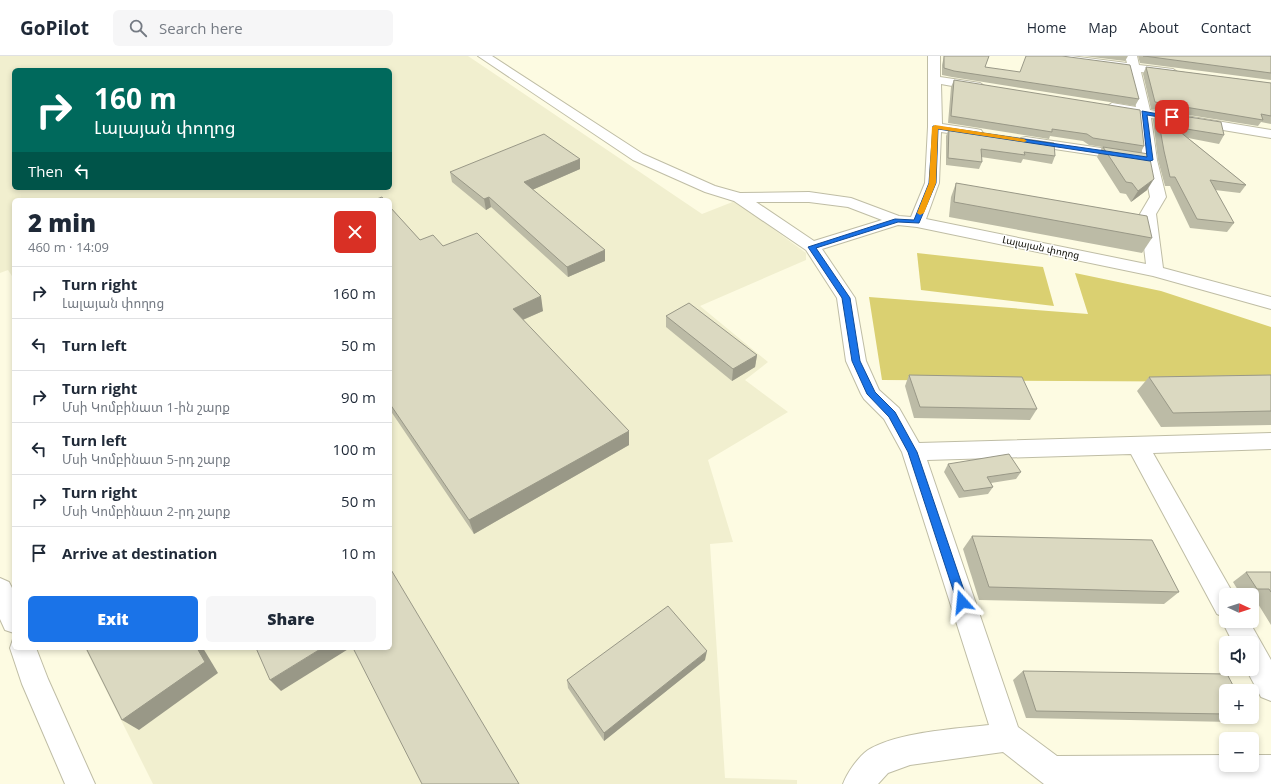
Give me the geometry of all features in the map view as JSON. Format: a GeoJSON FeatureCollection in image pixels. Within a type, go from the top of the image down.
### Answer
{"type":"FeatureCollection","features":[{"type":"Feature","properties":{"kind":"street"},"geometry":{"type":"LineString","coordinates":[[484,56],[638,157],[710,189],[738,198],[812,247],[846,298],[856,361],[871,394],[892,414],[912,452],[1007,737],[1058,778],[1271,770]]}},
{"type":"Feature","properties":{"kind":"street"},"geometry":{"type":"LineString","coordinates":[[917,222],[932,183],[935,127],[933,79],[934,56]]}},
{"type":"Feature","properties":{"kind":"street"},"geometry":{"type":"LineString","coordinates":[[1045,56],[1132,62],[1186,74]]}},
{"type":"Feature","properties":{"kind":"street"},"geometry":{"type":"LineString","coordinates":[[1132,62],[1144,112],[1150,160],[1158,198],[1148,214],[1155,270]]}},
{"type":"Feature","properties":{"kind":"street"},"geometry":{"type":"LineString","coordinates":[[933,79],[996,89]]}},
{"type":"Feature","properties":{"kind":"street"},"geometry":{"type":"LineString","coordinates":[[1097,105],[1271,134]]}},
{"type":"Feature","properties":{"kind":"street"},"geometry":{"type":"LineString","coordinates":[[935,127],[989,135]]}},
{"type":"Feature","properties":{"kind":"street"},"geometry":{"type":"LineString","coordinates":[[1012,139],[1150,160]]}},
{"type":"Feature","properties":{"kind":"street"},"geometry":{"type":"LineString","coordinates":[[738,198],[816,198],[851,203],[897,220]]}},
{"type":"Feature","properties":{"kind":"street","name":"Լալայան փողոց"},"geometry":{"type":"LineString","coordinates":[[812,247],[897,220],[917,222],[1155,270],[1271,303]]}},
{"type":"Feature","properties":{"kind":"street"},"geometry":{"type":"LineString","coordinates":[[912,452],[1271,442]]}},
{"type":"Feature","properties":{"kind":"street"},"geometry":{"type":"LineString","coordinates":[[1137,445],[1219,593]]}},
{"type":"Feature","properties":{"kind":"street"},"geometry":{"type":"LineString","coordinates":[[0,590],[12,617]]}},
{"type":"Feature","properties":{"kind":"street"},"geometry":{"type":"LineString","coordinates":[[25,650],[36,684],[80,784]]}},
{"type":"Feature","properties":{"kind":"street"},"geometry":{"type":"LineString","coordinates":[[1259,666],[1271,687]]}},
{"type":"Feature","properties":{"kind":"street"},"geometry":{"type":"LineString","coordinates":[[858,784],[878,761],[910,750],[1007,737]]}},
{"type":"Feature","properties":{"kind":"shaded area"},"geometry":{"type":"Polygon","coordinates":[[[0,56],[468,56],[702,214],[735,201],[806,253],[806,260],[700,306],[768,362],[745,380],[788,412],[708,460],[733,542],[710,544],[725,778],[797,780],[797,784],[153,784],[86,650],[392,650],[392,198],[12,198],[12,276],[8,270],[0,273],[0,56]]]}},
{"type":"Feature","properties":{"kind":"shaded area"},"geometry":{"type":"Polygon","coordinates":[[[917,253],[1043,267],[1054,306],[921,290],[917,253]]]}},
{"type":"Feature","properties":{"kind":"shaded area"},"geometry":{"type":"Polygon","coordinates":[[[1075,273],[1161,291],[1271,327],[1271,382],[882,380],[869,297],[1088,314],[1075,273]]]}},
{"type":"Feature","properties":{"kind":"building"},"geometry":{"type":"Polygon","coordinates":[[[944,56],[989,56],[985,67],[1020,72],[1026,56],[1062,56],[1130,65],[1139,99],[954,71],[944,68],[944,56]]]}},
{"type":"Feature","properties":{"kind":"building"},"geometry":{"type":"Polygon","coordinates":[[[1144,56],[1271,56],[1271,73],[1144,56]]]}},
{"type":"Feature","properties":{"kind":"building"},"geometry":{"type":"Polygon","coordinates":[[[1146,67],[1271,83],[1271,116],[1261,114],[1263,120],[1155,102],[1146,67]]]}},
{"type":"Feature","properties":{"kind":"building"},"geometry":{"type":"Polygon","coordinates":[[[954,80],[1140,110],[1144,146],[1093,138],[1087,134],[1052,129],[1052,132],[951,116],[954,80]]]}},
{"type":"Feature","properties":{"kind":"building"},"geometry":{"type":"Polygon","coordinates":[[[1157,112],[1221,122],[1224,135],[1174,127],[1246,185],[1210,180],[1234,223],[1197,219],[1175,177],[1170,177],[1157,112]]]}},
{"type":"Feature","properties":{"kind":"building"},"geometry":{"type":"Polygon","coordinates":[[[949,128],[1054,143],[1055,156],[1024,152],[1025,155],[981,149],[982,162],[948,158],[949,128]]]}},
{"type":"Feature","properties":{"kind":"building"},"geometry":{"type":"Polygon","coordinates":[[[544,134],[580,159],[524,182],[605,250],[567,267],[489,197],[484,199],[450,172],[544,134]]]}},
{"type":"Feature","properties":{"kind":"building"},"geometry":{"type":"Polygon","coordinates":[[[1103,147],[1149,154],[1154,179],[1138,191],[1132,183],[1126,182],[1103,147]]]}},
{"type":"Feature","properties":{"kind":"building"},"geometry":{"type":"Polygon","coordinates":[[[956,183],[1147,216],[1152,238],[954,202],[956,183]]]}},
{"type":"Feature","properties":{"kind":"building"},"geometry":{"type":"Polygon","coordinates":[[[392,209],[420,240],[433,235],[443,246],[477,233],[541,296],[513,309],[629,431],[469,520],[392,407],[392,209]]]}},
{"type":"Feature","properties":{"kind":"building"},"geometry":{"type":"Polygon","coordinates":[[[689,303],[757,355],[733,369],[666,316],[689,303]]]}},
{"type":"Feature","properties":{"kind":"building"},"geometry":{"type":"Polygon","coordinates":[[[909,375],[1022,377],[1037,409],[920,407],[909,375]]]}},
{"type":"Feature","properties":{"kind":"building"},"geometry":{"type":"Polygon","coordinates":[[[1271,375],[1271,411],[1173,413],[1149,377],[1271,375]]]}},
{"type":"Feature","properties":{"kind":"building"},"geometry":{"type":"Polygon","coordinates":[[[1009,454],[1021,472],[987,477],[993,487],[964,491],[948,464],[1009,454]]]}},
{"type":"Feature","properties":{"kind":"building"},"geometry":{"type":"Polygon","coordinates":[[[972,536],[1152,540],[1179,592],[989,587],[972,536]]]}},
{"type":"Feature","properties":{"kind":"building"},"geometry":{"type":"Polygon","coordinates":[[[392,571],[519,784],[422,784],[354,650],[392,650],[392,571]]]}},
{"type":"Feature","properties":{"kind":"building"},"geometry":{"type":"Polygon","coordinates":[[[1246,572],[1271,572],[1271,592],[1269,589],[1256,588],[1246,572]]]}},
{"type":"Feature","properties":{"kind":"building"},"geometry":{"type":"Polygon","coordinates":[[[668,606],[707,651],[604,733],[567,680],[668,606]]]}},
{"type":"Feature","properties":{"kind":"building"},"geometry":{"type":"Polygon","coordinates":[[[87,650],[198,650],[205,662],[122,720],[87,650]]]}},
{"type":"Feature","properties":{"kind":"building"},"geometry":{"type":"Polygon","coordinates":[[[257,650],[319,650],[270,680],[257,650]]]}},
{"type":"Feature","properties":{"kind":"building"},"geometry":{"type":"Polygon","coordinates":[[[1023,671],[1219,674],[1219,676],[1228,676],[1232,684],[1219,684],[1219,714],[1036,711],[1023,671]]]}},
{"type":"Feature","properties":{"kind":"slow traffic"},"geometry":{"type":"LineString","coordinates":[[920,213],[932,183],[935,127],[1024,141]]}},
{"type":"Feature","properties":{"kind":"route"},"geometry":{"type":"LineString","coordinates":[[962,602],[912,452],[892,414],[871,394],[856,361],[846,298],[812,247],[897,220],[917,222],[932,183],[935,127],[1150,160],[1144,112],[1172,117]]}}]}
